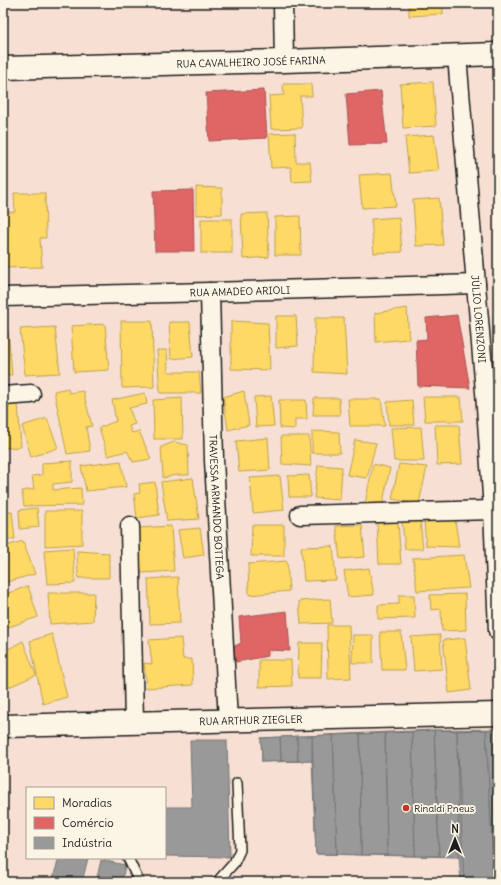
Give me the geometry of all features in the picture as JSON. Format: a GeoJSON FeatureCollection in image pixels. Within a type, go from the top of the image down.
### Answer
{"type":"FeatureCollection","features":[{"type":"Feature","properties":{"kind":"main road","name":"RUA CAVALHEIRO JOSÉ FARINA"},"geometry":{"type":"LineString","coordinates":[[3,68],[498,54]]}},
{"type":"Feature","properties":{"kind":"main road","name":"RUA ARTHUR ZIEGLER"},"geometry":{"type":"LineString","coordinates":[[3,726],[498,714]]}},
{"type":"Feature","properties":{"kind":"street"},"geometry":{"type":"LineString","coordinates":[[283,3],[284,61]]}},
{"type":"Feature","properties":{"kind":"street","name":"JÚLIO LORENZONI"},"geometry":{"type":"LineString","coordinates":[[457,56],[476,284],[492,392],[493,510],[498,631]]}},
{"type":"Feature","properties":{"kind":"street","name":"RUA AMADEO ARIOLI"},"geometry":{"type":"LineString","coordinates":[[3,297],[476,284]]}},
{"type":"Feature","properties":{"kind":"street","name":"TRAVESSA ARMANDO BOTTEGA"},"geometry":{"type":"LineString","coordinates":[[210,292],[214,460],[228,721]]}},
{"type":"Feature","properties":{"kind":"street"},"geometry":{"type":"LineString","coordinates":[[3,396],[31,394]]}},
{"type":"Feature","properties":{"kind":"street"},"geometry":{"type":"LineString","coordinates":[[300,515],[493,510]]}},
{"type":"Feature","properties":{"kind":"street"},"geometry":{"type":"LineString","coordinates":[[130,526],[134,723]]}},
{"type":"Feature","properties":{"kind":"lane"},"geometry":{"type":"LineString","coordinates":[[217,882],[234,863],[240,850],[237,783]]}},
{"type":"Feature","properties":{"kind":"lane"},"geometry":{"type":"LineString","coordinates":[[128,859],[139,882]]}},
{"type":"Feature","properties":{"kind":"building: Moradias"},"geometry":{"type":"Polygon","coordinates":[[[409,3],[443,3],[443,14],[409,16],[409,3]]]}},
{"type":"Feature","properties":{"kind":"building: Moradias"},"geometry":{"type":"Polygon","coordinates":[[[433,82],[436,126],[403,128],[400,84],[433,82]]]}},
{"type":"Feature","properties":{"kind":"building: Moradias"},"geometry":{"type":"Polygon","coordinates":[[[283,84],[311,84],[312,96],[300,96],[302,128],[271,129],[269,96],[284,95],[283,84]]]}},
{"type":"Feature","properties":{"kind":"building: Moradias"},"geometry":{"type":"Polygon","coordinates":[[[295,133],[296,162],[310,162],[312,181],[292,182],[291,167],[271,168],[269,134],[295,133]]]}},
{"type":"Feature","properties":{"kind":"building: Moradias"},"geometry":{"type":"Polygon","coordinates":[[[434,135],[439,171],[409,173],[405,137],[434,135]]]}},
{"type":"Feature","properties":{"kind":"building: Moradias"},"geometry":{"type":"Polygon","coordinates":[[[392,173],[396,206],[362,208],[359,175],[392,173]]]}},
{"type":"Feature","properties":{"kind":"building: Moradias"},"geometry":{"type":"Polygon","coordinates":[[[196,187],[222,188],[222,214],[196,215],[196,187]]]}},
{"type":"Feature","properties":{"kind":"building: Moradias"},"geometry":{"type":"Polygon","coordinates":[[[14,193],[45,193],[46,238],[40,238],[42,267],[3,268],[3,212],[15,212],[14,193]]]}},
{"type":"Feature","properties":{"kind":"building: Moradias"},"geometry":{"type":"Polygon","coordinates":[[[439,198],[443,245],[416,246],[413,200],[439,198]]]}},
{"type":"Feature","properties":{"kind":"building: Moradias"},"geometry":{"type":"Polygon","coordinates":[[[267,213],[269,257],[243,259],[241,214],[267,213]]]}},
{"type":"Feature","properties":{"kind":"building: Moradias"},"geometry":{"type":"Polygon","coordinates":[[[300,216],[301,255],[275,255],[275,217],[300,216]]]}},
{"type":"Feature","properties":{"kind":"building: Moradias"},"geometry":{"type":"Polygon","coordinates":[[[399,217],[402,252],[374,253],[371,219],[399,217]]]}},
{"type":"Feature","properties":{"kind":"building: Moradias"},"geometry":{"type":"Polygon","coordinates":[[[201,219],[232,219],[232,253],[201,253],[201,219]]]}},
{"type":"Feature","properties":{"kind":"building: Moradias"},"geometry":{"type":"Polygon","coordinates":[[[407,308],[409,339],[376,342],[375,313],[407,308]]]}},
{"type":"Feature","properties":{"kind":"building: Moradias"},"geometry":{"type":"Polygon","coordinates":[[[276,316],[296,316],[298,346],[276,348],[276,316]]]}},
{"type":"Feature","properties":{"kind":"building: Moradias"},"geometry":{"type":"Polygon","coordinates":[[[315,318],[344,318],[347,374],[314,372],[315,318]]]}},
{"type":"Feature","properties":{"kind":"building: Moradias"},"geometry":{"type":"Polygon","coordinates":[[[121,321],[152,321],[154,387],[122,388],[121,321]]]}},
{"type":"Feature","properties":{"kind":"building: Moradias"},"geometry":{"type":"Polygon","coordinates":[[[231,321],[268,323],[270,370],[231,369],[231,321]]]}},
{"type":"Feature","properties":{"kind":"building: Moradias"},"geometry":{"type":"Polygon","coordinates":[[[169,322],[190,322],[193,357],[171,359],[169,322]]]}},
{"type":"Feature","properties":{"kind":"building: Moradias"},"geometry":{"type":"Polygon","coordinates":[[[105,324],[109,370],[74,372],[71,326],[105,324]]]}},
{"type":"Feature","properties":{"kind":"building: Moradias"},"geometry":{"type":"Polygon","coordinates":[[[55,327],[60,373],[25,375],[20,329],[55,327]]]}},
{"type":"Feature","properties":{"kind":"building: Moradias"},"geometry":{"type":"Polygon","coordinates":[[[3,331],[8,331],[12,375],[3,375],[3,331]]]}},
{"type":"Feature","properties":{"kind":"building: Moradias"},"geometry":{"type":"Polygon","coordinates":[[[157,350],[167,350],[168,372],[199,372],[201,393],[160,393],[157,350]]]}},
{"type":"Feature","properties":{"kind":"building: Moradias"},"geometry":{"type":"Polygon","coordinates":[[[68,388],[69,393],[83,391],[92,426],[86,427],[90,451],[67,454],[54,391],[68,388]]]}},
{"type":"Feature","properties":{"kind":"building: Moradias"},"geometry":{"type":"Polygon","coordinates":[[[244,391],[249,425],[228,430],[223,397],[244,391]]]}},
{"type":"Feature","properties":{"kind":"building: Moradias"},"geometry":{"type":"Polygon","coordinates":[[[145,393],[147,404],[129,408],[135,424],[129,426],[132,433],[139,431],[151,459],[133,462],[127,451],[108,456],[99,428],[116,421],[112,400],[145,393]]]}},
{"type":"Feature","properties":{"kind":"building: Moradias"},"geometry":{"type":"Polygon","coordinates":[[[271,396],[274,426],[256,427],[254,397],[271,396]]]}},
{"type":"Feature","properties":{"kind":"building: Moradias"},"geometry":{"type":"Polygon","coordinates":[[[423,397],[461,397],[463,421],[425,421],[423,397]]]}},
{"type":"Feature","properties":{"kind":"building: Moradias"},"geometry":{"type":"Polygon","coordinates":[[[182,398],[183,439],[154,439],[153,400],[182,398]]]}},
{"type":"Feature","properties":{"kind":"building: Moradias"},"geometry":{"type":"Polygon","coordinates":[[[314,398],[339,398],[340,415],[313,415],[314,398]]]}},
{"type":"Feature","properties":{"kind":"building: Moradias"},"geometry":{"type":"Polygon","coordinates":[[[348,399],[381,399],[385,426],[350,426],[348,399]]]}},
{"type":"Feature","properties":{"kind":"building: Moradias"},"geometry":{"type":"Polygon","coordinates":[[[279,400],[306,400],[307,419],[295,419],[295,429],[280,428],[279,400]]]}},
{"type":"Feature","properties":{"kind":"building: Moradias"},"geometry":{"type":"Polygon","coordinates":[[[412,400],[414,425],[389,425],[387,402],[412,400]]]}},
{"type":"Feature","properties":{"kind":"building: Moradias"},"geometry":{"type":"Polygon","coordinates":[[[3,403],[18,403],[21,447],[3,448],[3,403]]]}},
{"type":"Feature","properties":{"kind":"building: Moradias"},"geometry":{"type":"Polygon","coordinates":[[[47,418],[58,448],[31,457],[22,426],[47,418]]]}},
{"type":"Feature","properties":{"kind":"building: Moradias"},"geometry":{"type":"Polygon","coordinates":[[[435,425],[459,425],[462,464],[437,465],[435,425]]]}},
{"type":"Feature","properties":{"kind":"building: Moradias"},"geometry":{"type":"Polygon","coordinates":[[[421,427],[424,461],[394,461],[391,428],[421,427]]]}},
{"type":"Feature","properties":{"kind":"building: Moradias"},"geometry":{"type":"Polygon","coordinates":[[[312,431],[339,432],[340,453],[312,453],[312,431]]]}},
{"type":"Feature","properties":{"kind":"building: Moradias"},"geometry":{"type":"Polygon","coordinates":[[[281,436],[309,436],[311,466],[282,464],[281,436]]]}},
{"type":"Feature","properties":{"kind":"building: Moradias"},"geometry":{"type":"Polygon","coordinates":[[[268,438],[270,470],[239,472],[236,441],[268,438]]]}},
{"type":"Feature","properties":{"kind":"building: Moradias"},"geometry":{"type":"Polygon","coordinates":[[[355,440],[376,443],[367,478],[347,475],[355,440]]]}},
{"type":"Feature","properties":{"kind":"building: Moradias"},"geometry":{"type":"Polygon","coordinates":[[[174,442],[188,445],[189,475],[176,475],[163,478],[161,447],[174,442]]]}},
{"type":"Feature","properties":{"kind":"building: Moradias"},"geometry":{"type":"Polygon","coordinates":[[[72,461],[72,482],[53,484],[53,490],[81,488],[82,505],[24,506],[22,491],[34,489],[32,476],[42,475],[42,463],[72,461]]]}},
{"type":"Feature","properties":{"kind":"building: Moradias"},"geometry":{"type":"Polygon","coordinates":[[[121,461],[126,487],[86,491],[81,466],[121,461]]]}},
{"type":"Feature","properties":{"kind":"building: Moradias"},"geometry":{"type":"Polygon","coordinates":[[[373,464],[390,468],[382,507],[365,504],[373,464]]]}},
{"type":"Feature","properties":{"kind":"building: Moradias"},"geometry":{"type":"Polygon","coordinates":[[[399,464],[427,467],[419,504],[392,499],[399,464]]]}},
{"type":"Feature","properties":{"kind":"building: Moradias"},"geometry":{"type":"Polygon","coordinates":[[[318,465],[342,467],[340,500],[314,498],[318,465]]]}},
{"type":"Feature","properties":{"kind":"building: Moradias"},"geometry":{"type":"Polygon","coordinates":[[[309,475],[311,497],[289,497],[288,476],[309,475]]]}},
{"type":"Feature","properties":{"kind":"building: Moradias"},"geometry":{"type":"Polygon","coordinates":[[[280,476],[284,510],[253,513],[250,478],[280,476]]]}},
{"type":"Feature","properties":{"kind":"building: Moradias"},"geometry":{"type":"Polygon","coordinates":[[[193,478],[199,519],[167,521],[161,482],[193,478]]]}},
{"type":"Feature","properties":{"kind":"building: Moradias"},"geometry":{"type":"Polygon","coordinates":[[[155,482],[159,515],[137,518],[134,494],[140,493],[139,484],[155,482]]]}},
{"type":"Feature","properties":{"kind":"building: Moradias"},"geometry":{"type":"Polygon","coordinates":[[[37,508],[39,527],[20,529],[19,510],[37,508]]]}},
{"type":"Feature","properties":{"kind":"building: Moradias"},"geometry":{"type":"Polygon","coordinates":[[[45,511],[82,511],[82,544],[45,546],[45,511]]]}},
{"type":"Feature","properties":{"kind":"building: Moradias"},"geometry":{"type":"Polygon","coordinates":[[[3,512],[12,512],[15,539],[3,539],[3,512]]]}},
{"type":"Feature","properties":{"kind":"building: Moradias"},"geometry":{"type":"Polygon","coordinates":[[[420,520],[423,549],[405,549],[402,522],[420,520]]]}},
{"type":"Feature","properties":{"kind":"building: Moradias"},"geometry":{"type":"Polygon","coordinates":[[[455,520],[459,547],[426,546],[424,521],[455,520]]]}},
{"type":"Feature","properties":{"kind":"building: Moradias"},"geometry":{"type":"Polygon","coordinates":[[[398,522],[401,564],[379,564],[377,523],[398,522]]]}},
{"type":"Feature","properties":{"kind":"building: Moradias"},"geometry":{"type":"Polygon","coordinates":[[[252,525],[284,525],[284,556],[251,556],[252,525]]]}},
{"type":"Feature","properties":{"kind":"building: Moradias"},"geometry":{"type":"Polygon","coordinates":[[[362,525],[365,557],[340,559],[336,526],[362,525]]]}},
{"type":"Feature","properties":{"kind":"building: Moradias"},"geometry":{"type":"Polygon","coordinates":[[[171,526],[174,571],[141,573],[137,528],[171,526]]]}},
{"type":"Feature","properties":{"kind":"building: Moradias"},"geometry":{"type":"Polygon","coordinates":[[[200,528],[204,555],[183,558],[178,530],[200,528]]]}},
{"type":"Feature","properties":{"kind":"building: Moradias"},"geometry":{"type":"Polygon","coordinates":[[[23,541],[35,574],[3,583],[3,547],[23,541]]]}},
{"type":"Feature","properties":{"kind":"building: Moradias"},"geometry":{"type":"Polygon","coordinates":[[[333,546],[336,580],[304,581],[301,547],[333,546]]]}},
{"type":"Feature","properties":{"kind":"building: Moradias"},"geometry":{"type":"Polygon","coordinates":[[[73,548],[75,583],[47,584],[44,550],[73,548]]]}},
{"type":"Feature","properties":{"kind":"building: Moradias"},"geometry":{"type":"Polygon","coordinates":[[[77,551],[109,553],[109,578],[78,578],[77,551]]]}},
{"type":"Feature","properties":{"kind":"building: Moradias"},"geometry":{"type":"Polygon","coordinates":[[[464,555],[469,588],[417,591],[413,558],[464,555]]]}},
{"type":"Feature","properties":{"kind":"building: Moradias"},"geometry":{"type":"Polygon","coordinates":[[[287,561],[289,591],[249,595],[248,564],[287,561]]]}},
{"type":"Feature","properties":{"kind":"building: Moradias"},"geometry":{"type":"Polygon","coordinates":[[[369,568],[374,595],[348,597],[344,571],[369,568]]]}},
{"type":"Feature","properties":{"kind":"building: Moradias"},"geometry":{"type":"Polygon","coordinates":[[[178,577],[180,623],[150,624],[148,579],[178,577]]]}},
{"type":"Feature","properties":{"kind":"building: Moradias"},"geometry":{"type":"Polygon","coordinates":[[[28,586],[38,617],[3,629],[3,595],[28,586]]]}},
{"type":"Feature","properties":{"kind":"building: Moradias"},"geometry":{"type":"Polygon","coordinates":[[[48,593],[94,593],[93,621],[50,624],[48,593]]]}},
{"type":"Feature","properties":{"kind":"building: Moradias"},"geometry":{"type":"Polygon","coordinates":[[[465,594],[466,630],[442,631],[441,609],[431,610],[430,595],[465,594]]]}},
{"type":"Feature","properties":{"kind":"building: Moradias"},"geometry":{"type":"Polygon","coordinates":[[[399,595],[414,595],[415,618],[378,619],[378,605],[399,604],[399,595]]]}},
{"type":"Feature","properties":{"kind":"building: Moradias"},"geometry":{"type":"Polygon","coordinates":[[[330,599],[332,623],[301,624],[299,601],[330,599]]]}},
{"type":"Feature","properties":{"kind":"building: Moradias"},"geometry":{"type":"Polygon","coordinates":[[[327,625],[349,625],[351,678],[328,679],[327,625]]]}},
{"type":"Feature","properties":{"kind":"building: Moradias"},"geometry":{"type":"Polygon","coordinates":[[[380,632],[401,632],[405,670],[382,670],[380,632]]]}},
{"type":"Feature","properties":{"kind":"building: Moradias"},"geometry":{"type":"Polygon","coordinates":[[[52,634],[67,697],[43,704],[30,641],[52,634]]]}},
{"type":"Feature","properties":{"kind":"building: Moradias"},"geometry":{"type":"Polygon","coordinates":[[[353,635],[373,635],[373,663],[352,663],[353,635]]]}},
{"type":"Feature","properties":{"kind":"building: Moradias"},"geometry":{"type":"Polygon","coordinates":[[[440,635],[442,669],[414,671],[411,637],[440,635]]]}},
{"type":"Feature","properties":{"kind":"building: Moradias"},"geometry":{"type":"Polygon","coordinates":[[[181,638],[183,659],[192,659],[193,685],[147,688],[144,663],[152,664],[149,640],[181,638]]]}},
{"type":"Feature","properties":{"kind":"building: Moradias"},"geometry":{"type":"Polygon","coordinates":[[[465,638],[471,690],[449,693],[443,640],[465,638]]]}},
{"type":"Feature","properties":{"kind":"building: Moradias"},"geometry":{"type":"Polygon","coordinates":[[[23,641],[36,675],[9,687],[3,672],[3,652],[23,641]]]}},
{"type":"Feature","properties":{"kind":"building: Moradias"},"geometry":{"type":"Polygon","coordinates":[[[299,643],[322,643],[321,678],[298,678],[299,643]]]}},
{"type":"Feature","properties":{"kind":"building: Moradias"},"geometry":{"type":"Polygon","coordinates":[[[259,660],[291,660],[292,686],[259,687],[259,660]]]}},
{"type":"Feature","properties":{"kind":"building: Comércio"},"geometry":{"type":"Polygon","coordinates":[[[451,3],[498,3],[498,5],[451,5],[451,3]]]}},
{"type":"Feature","properties":{"kind":"building: Comércio"},"geometry":{"type":"Polygon","coordinates":[[[264,90],[267,138],[209,141],[206,93],[264,90]]]}},
{"type":"Feature","properties":{"kind":"building: Comércio"},"geometry":{"type":"Polygon","coordinates":[[[381,91],[387,144],[350,145],[346,94],[381,91]]]}},
{"type":"Feature","properties":{"kind":"building: Comércio"},"geometry":{"type":"Polygon","coordinates":[[[193,190],[194,251],[155,251],[153,191],[193,190]]]}},
{"type":"Feature","properties":{"kind":"building: Comércio"},"geometry":{"type":"Polygon","coordinates":[[[457,315],[470,388],[418,386],[416,340],[427,339],[426,318],[457,315]]]}},
{"type":"Feature","properties":{"kind":"building: Comércio"},"geometry":{"type":"Polygon","coordinates":[[[287,611],[290,651],[268,650],[268,656],[236,662],[233,647],[241,643],[239,617],[287,611]]]}},
{"type":"Feature","properties":{"kind":"building: Indústria","name":"Rinaldi Pneus"},"geometry":{"type":"Polygon","coordinates":[[[498,729],[498,882],[461,882],[459,857],[316,854],[312,761],[262,762],[261,738],[434,730],[498,729]]]}},
{"type":"Feature","properties":{"kind":"building: Indústria"},"geometry":{"type":"Polygon","coordinates":[[[498,729],[498,882],[494,882],[486,730],[498,729]]]}},
{"type":"Feature","properties":{"kind":"building: Indústria"},"geometry":{"type":"Polygon","coordinates":[[[434,730],[457,731],[459,857],[439,856],[434,730]]]}},
{"type":"Feature","properties":{"kind":"building: Indústria"},"geometry":{"type":"Polygon","coordinates":[[[434,730],[439,856],[415,856],[412,732],[434,730]]]}},
{"type":"Feature","properties":{"kind":"building: Indústria"},"geometry":{"type":"Polygon","coordinates":[[[486,730],[494,882],[464,882],[457,731],[486,730]]]}},
{"type":"Feature","properties":{"kind":"building: Indústria"},"geometry":{"type":"Polygon","coordinates":[[[412,732],[415,856],[387,855],[385,733],[412,732]]]}},
{"type":"Feature","properties":{"kind":"building: Indústria"},"geometry":{"type":"Polygon","coordinates":[[[385,733],[387,855],[361,855],[360,734],[385,733]]]}},
{"type":"Feature","properties":{"kind":"building: Indústria"},"geometry":{"type":"Polygon","coordinates":[[[360,734],[361,855],[337,854],[333,735],[360,734]]]}},
{"type":"Feature","properties":{"kind":"building: Indústria"},"geometry":{"type":"Polygon","coordinates":[[[333,735],[337,854],[316,854],[312,736],[333,735]]]}},
{"type":"Feature","properties":{"kind":"building: Indústria"},"geometry":{"type":"Polygon","coordinates":[[[297,736],[298,761],[281,761],[280,737],[297,736]]]}},
{"type":"Feature","properties":{"kind":"building: Indústria"},"geometry":{"type":"Polygon","coordinates":[[[297,736],[312,736],[312,761],[298,761],[297,736]]]}},
{"type":"Feature","properties":{"kind":"building: Indústria"},"geometry":{"type":"Polygon","coordinates":[[[280,737],[281,761],[262,762],[261,738],[280,737]]]}},
{"type":"Feature","properties":{"kind":"building: Indústria"},"geometry":{"type":"Polygon","coordinates":[[[190,740],[227,740],[230,857],[166,856],[166,807],[192,807],[190,740]]]}},
{"type":"Feature","properties":{"kind":"building: Indústria"},"geometry":{"type":"Polygon","coordinates":[[[59,859],[88,859],[82,882],[72,882],[53,878],[59,859]]]}},
{"type":"Feature","properties":{"kind":"building: Indústria"},"geometry":{"type":"Polygon","coordinates":[[[101,860],[125,865],[122,882],[96,882],[101,860]]]}},
{"type":"Feature","properties":{"kind":"place","name":"Rinaldi Pneus"},"geometry":{"type":"Point","coordinates":[406,808]}}]}
